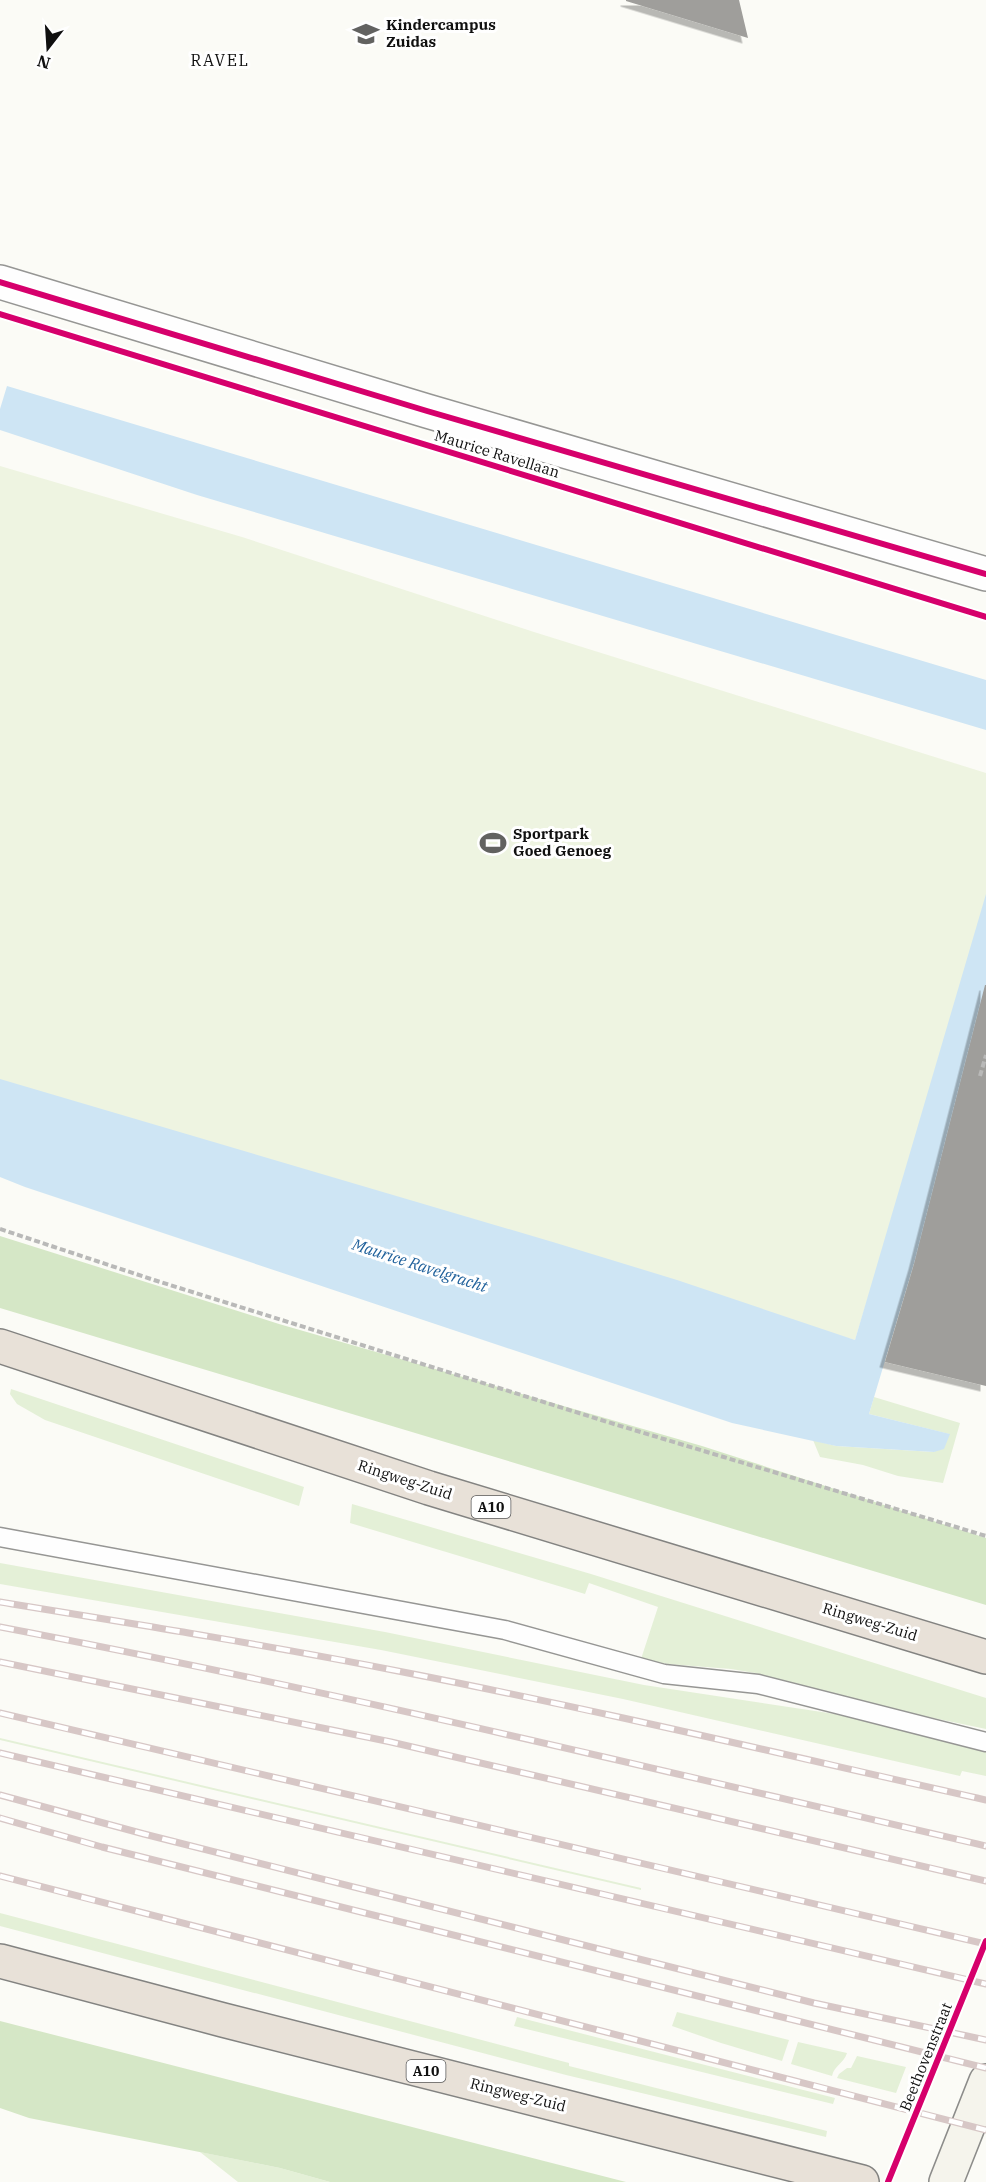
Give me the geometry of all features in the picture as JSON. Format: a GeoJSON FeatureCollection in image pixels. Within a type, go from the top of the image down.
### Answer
{"type":"FeatureCollection","features":[{"type":"Feature","properties":{"kind":"highway","name":"Ringweg-Zuid"},"geometry":{"type":"LineString","coordinates":[[0,1346],[429,1488],[986,1657]]}},
{"type":"Feature","properties":{"kind":"highway","name":"Ringweg-Zuid"},"geometry":{"type":"LineString","coordinates":[[0,1961],[857,2181]]}},
{"type":"Feature","properties":{"kind":"main road"},"geometry":{"type":"LineString","coordinates":[[946,2182],[986,2081]]}},
{"type":"Feature","properties":{"kind":"street","name":"Maurice Ravellaan"},"geometry":{"type":"LineString","coordinates":[[0,282],[427,411],[986,574]]}},
{"type":"Feature","properties":{"kind":"lane"},"geometry":{"type":"LineString","coordinates":[[0,1537],[505,1630],[664,1674],[758,1684],[986,1742]]}},
{"type":"Feature","properties":{"kind":"path"},"geometry":{"type":"LineString","coordinates":[[980,1076],[986,1055]]}},
{"type":"Feature","properties":{"kind":"path"},"geometry":{"type":"LineString","coordinates":[[0,1229],[165,1284],[603,1421],[986,1536]]}},
{"type":"Feature","properties":{"kind":"green space","name":"Sportpark Goed Genoeg"},"geometry":{"type":"Polygon","coordinates":[[[0,466],[242,537],[534,632],[986,773],[986,912],[855,1340],[0,1093],[0,466]]]}},
{"type":"Feature","properties":{"kind":"green space"},"geometry":{"type":"Polygon","coordinates":[[[0,1236],[279,1324],[702,1446],[986,1538],[986,1605],[0,1308],[0,1236]]]}},
{"type":"Feature","properties":{"kind":"green space"},"geometry":{"type":"Polygon","coordinates":[[[11,1389],[304,1487],[299,1506],[45,1420],[17,1404],[10,1394],[11,1389]]]}},
{"type":"Feature","properties":{"kind":"green space"},"geometry":{"type":"Polygon","coordinates":[[[874,1397],[960,1423],[943,1483],[898,1476],[863,1465],[820,1457],[813,1440],[836,1446],[934,1452],[949,1434],[869,1414],[874,1397]]]}},
{"type":"Feature","properties":{"kind":"green space"},"geometry":{"type":"Polygon","coordinates":[[[352,1504],[591,1574],[986,1698],[986,1729],[895,1710],[755,1673],[641,1659],[658,1607],[589,1583],[585,1594],[350,1523],[352,1504]]]}},
{"type":"Feature","properties":{"kind":"green space"},"geometry":{"type":"Polygon","coordinates":[[[0,1563],[385,1632],[644,1685],[835,1714],[986,1751],[986,1776],[962,1771],[960,1776],[623,1699],[381,1650],[0,1584],[0,1563]]]}},
{"type":"Feature","properties":{"kind":"green space"},"geometry":{"type":"Polygon","coordinates":[[[0,1738],[641,1888],[641,1890],[0,1740],[0,1738]]]}},
{"type":"Feature","properties":{"kind":"green space"},"geometry":{"type":"Polygon","coordinates":[[[0,1913],[569,2063],[569,2066],[827,2131],[826,2137],[566,2075],[0,1926],[0,1913]]]}},
{"type":"Feature","properties":{"kind":"green space"},"geometry":{"type":"Polygon","coordinates":[[[677,2012],[789,2040],[782,2061],[672,2026],[677,2012]]]}},
{"type":"Feature","properties":{"kind":"green space"},"geometry":{"type":"Polygon","coordinates":[[[517,2017],[835,2098],[833,2104],[514,2026],[517,2017]]]}},
{"type":"Feature","properties":{"kind":"green space"},"geometry":{"type":"Polygon","coordinates":[[[0,2021],[626,2182],[330,2182],[280,2168],[29,2118],[0,2108],[0,2021]]]}},
{"type":"Feature","properties":{"kind":"green space"},"geometry":{"type":"Polygon","coordinates":[[[798,2042],[847,2053],[832,2076],[791,2064],[798,2042]]]}},
{"type":"Feature","properties":{"kind":"green space"},"geometry":{"type":"Polygon","coordinates":[[[857,2056],[906,2067],[896,2093],[837,2078],[847,2068],[851,2068],[857,2056]]]}},
{"type":"Feature","properties":{"kind":"green space"},"geometry":{"type":"Polygon","coordinates":[[[200,2152],[280,2168],[330,2182],[238,2182],[200,2152]]]}},
{"type":"Feature","properties":{"kind":"water"},"geometry":{"type":"Polygon","coordinates":[[[7,386],[986,680],[986,730],[197,495],[0,430],[0,409],[7,386]]]}},
{"type":"Feature","properties":{"kind":"water","name":"Maurice Ravelgracht"},"geometry":{"type":"Polygon","coordinates":[[[986,894],[986,1024],[869,1414],[950,1434],[944,1449],[934,1452],[836,1446],[732,1423],[0,1177],[0,1079],[556,1243],[677,1280],[855,1340],[986,894]]]}},
{"type":"Feature","properties":{"kind":"building"},"geometry":{"type":"Polygon","coordinates":[[[739,0],[748,38],[626,1],[739,0]]]}},
{"type":"Feature","properties":{"kind":"building"},"geometry":{"type":"Polygon","coordinates":[[[985,985],[986,1386],[885,1362],[914,1264],[985,985]]]}},
{"type":"Feature","properties":{"kind":"railway"},"geometry":{"type":"LineString","coordinates":[[0,1602],[255,1644],[408,1673],[626,1719],[986,1800]]}},
{"type":"Feature","properties":{"kind":"railway"},"geometry":{"type":"LineString","coordinates":[[0,1627],[371,1704],[986,1846]]}},
{"type":"Feature","properties":{"kind":"railway"},"geometry":{"type":"LineString","coordinates":[[0,1662],[391,1742],[986,1881]]}},
{"type":"Feature","properties":{"kind":"railway"},"geometry":{"type":"LineString","coordinates":[[0,1713],[986,1944]]}},
{"type":"Feature","properties":{"kind":"railway"},"geometry":{"type":"LineString","coordinates":[[0,1753],[986,1984]]}},
{"type":"Feature","properties":{"kind":"railway"},"geometry":{"type":"LineString","coordinates":[[0,1795],[144,1834],[814,2003],[986,2040]]}},
{"type":"Feature","properties":{"kind":"railway"},"geometry":{"type":"LineString","coordinates":[[0,1818],[102,1847],[986,2068]]}},
{"type":"Feature","properties":{"kind":"railway"},"geometry":{"type":"LineString","coordinates":[[0,1876],[986,2130]]}},
{"type":"Feature","properties":{"kind":"cycle path"},"geometry":{"type":"LineString","coordinates":[[0,282],[427,411],[986,574]]}},
{"type":"Feature","properties":{"kind":"cycle path"},"geometry":{"type":"LineString","coordinates":[[0,314],[986,617]]}},
{"type":"Feature","properties":{"kind":"cycle path","name":"Beethovenstraat"},"geometry":{"type":"LineString","coordinates":[[888,2182],[986,1941]]}},
{"type":"Feature","properties":{"kind":"place","name":"Kindercampus Zuidas"},"geometry":{"type":"Point","coordinates":[366,34]}},
{"type":"Feature","properties":{"kind":"place","name":"Sportpark Goed Genoeg"},"geometry":{"type":"Point","coordinates":[493,843]}},
{"type":"Feature","properties":{"kind":"district","name":"RAVEL"},"geometry":{"type":"Point","coordinates":[220,60]}}]}
